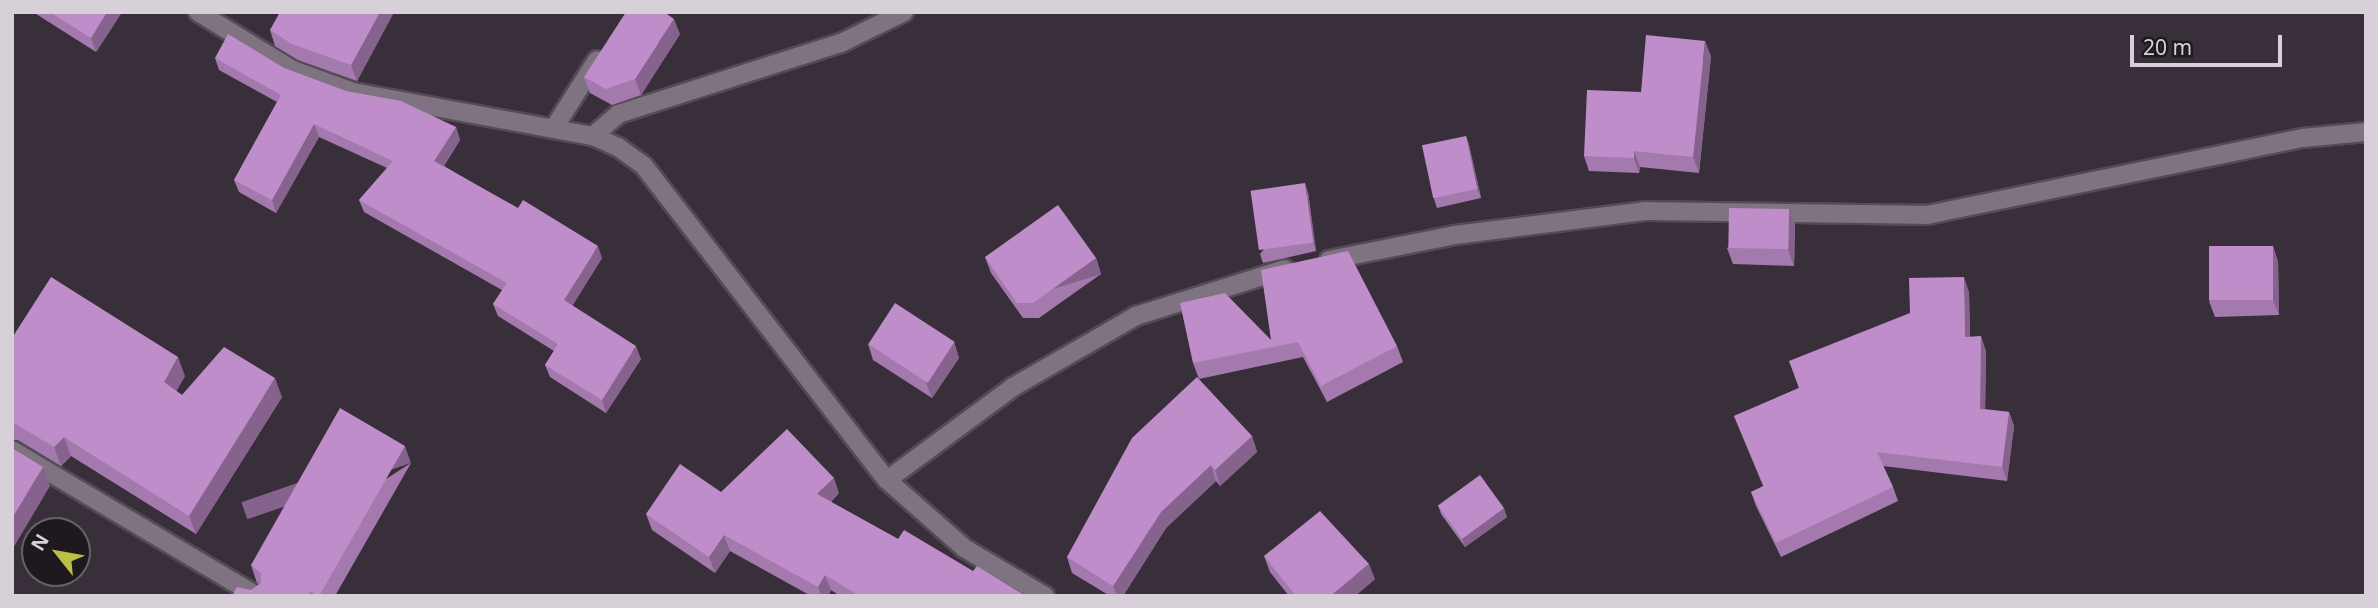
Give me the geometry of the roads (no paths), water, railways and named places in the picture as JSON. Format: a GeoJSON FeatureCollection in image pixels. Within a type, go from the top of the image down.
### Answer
{"type":"FeatureCollection","features":[{"type":"Feature","properties":{"kind":"street"},"geometry":{"type":"LineString","coordinates":[[198,12],[293,70],[353,92],[593,136],[644,166],[887,480],[964,548],[1045,596]]}},
{"type":"Feature","properties":{"kind":"street"},"geometry":{"type":"LineString","coordinates":[[593,136],[618,114],[842,43],[904,12]]}},
{"type":"Feature","properties":{"kind":"street"},"geometry":{"type":"LineString","coordinates":[[554,128],[606,47]]}},
{"type":"Feature","properties":{"kind":"street"},"geometry":{"type":"LineString","coordinates":[[887,480],[1013,387],[1136,316],[1282,269],[1454,235],[1644,211],[1927,215],[2302,138],[2366,132]]}},
{"type":"Feature","properties":{"kind":"street"},"geometry":{"type":"LineString","coordinates":[[12,450],[257,596]]}}]}
